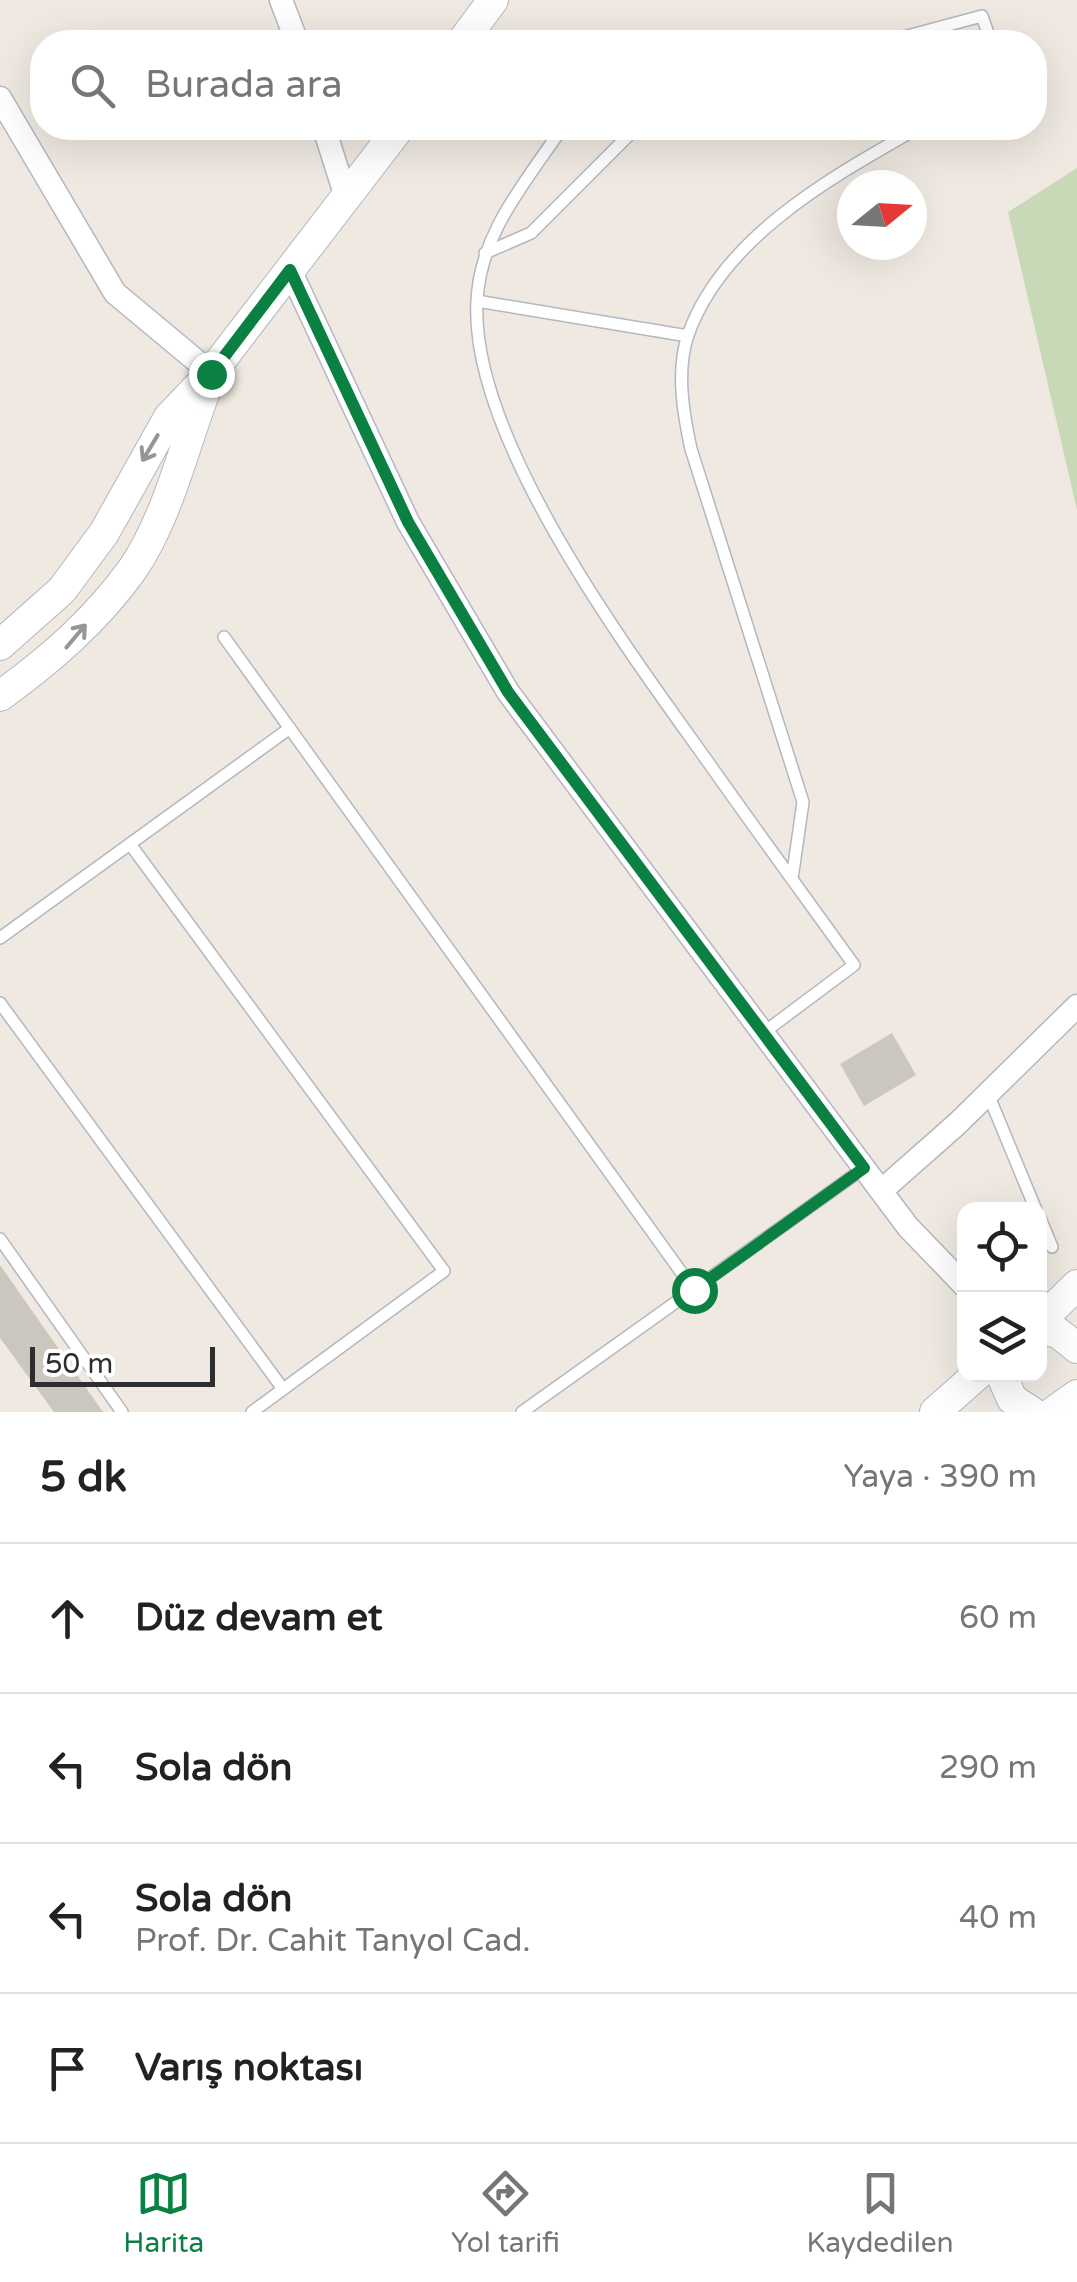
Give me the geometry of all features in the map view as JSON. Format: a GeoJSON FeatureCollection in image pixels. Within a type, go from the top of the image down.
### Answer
{"type":"FeatureCollection","features":[{"type":"Feature","properties":{"kind":"street"},"geometry":{"type":"LineString","coordinates":[[281,0],[292,30]]}},
{"type":"Feature","properties":{"kind":"street"},"geometry":{"type":"LineString","coordinates":[[471,30],[493,0]]}},
{"type":"Feature","properties":{"kind":"street"},"geometry":{"type":"LineString","coordinates":[[0,98],[115,293],[211,374]]}},
{"type":"Feature","properties":{"kind":"street"},"geometry":{"type":"LineString","coordinates":[[328,140],[346,197]]}},
{"type":"Feature","properties":{"kind":"street"},"geometry":{"type":"LineString","coordinates":[[0,645],[62,590],[104,533],[169,417],[211,374],[390,140]]}},
{"type":"Feature","properties":{"kind":"street"},"geometry":{"type":"LineString","coordinates":[[290,270],[408,522],[508,692],[908,1227],[957,1278]]}},
{"type":"Feature","properties":{"kind":"street"},"geometry":{"type":"LineString","coordinates":[[0,696],[62,652],[133,568],[159,515],[211,374]]}},
{"type":"Feature","properties":{"kind":"street"},"geometry":{"type":"LineString","coordinates":[[881,1191],[1077,1006]]}},
{"type":"Feature","properties":{"kind":"street"},"geometry":{"type":"LineString","coordinates":[[1047,1315],[1077,1285]]}},
{"type":"Feature","properties":{"kind":"street"},"geometry":{"type":"LineString","coordinates":[[1047,1331],[1057,1332],[1077,1348]]}},
{"type":"Feature","properties":{"kind":"street"},"geometry":{"type":"LineString","coordinates":[[935,1412],[969,1382]]}},
{"type":"Feature","properties":{"kind":"street"},"geometry":{"type":"LineString","coordinates":[[1004,1382],[1012,1400],[1032,1412]]}},
{"type":"Feature","properties":{"kind":"lane"},"geometry":{"type":"LineString","coordinates":[[930,30],[982,16],[987,30]]}},
{"type":"Feature","properties":{"kind":"lane"},"geometry":{"type":"LineString","coordinates":[[554,140],[494,230],[485,252],[476,301],[484,368],[516,453],[580,582],[854,965],[763,1033]]}},
{"type":"Feature","properties":{"kind":"lane"},"geometry":{"type":"LineString","coordinates":[[485,252],[531,234],[624,140]]}},
{"type":"Feature","properties":{"kind":"lane"},"geometry":{"type":"LineString","coordinates":[[792,879],[803,802],[690,449],[683,402],[688,336],[728,270],[766,230],[840,174],[898,140]]}},
{"type":"Feature","properties":{"kind":"lane"},"geometry":{"type":"LineString","coordinates":[[476,301],[688,336]]}},
{"type":"Feature","properties":{"kind":"lane"},"geometry":{"type":"LineString","coordinates":[[224,636],[694,1290]]}},
{"type":"Feature","properties":{"kind":"lane"},"geometry":{"type":"LineString","coordinates":[[0,938],[290,728]]}},
{"type":"Feature","properties":{"kind":"lane"},"geometry":{"type":"LineString","coordinates":[[130,844],[444,1271],[252,1412]]}},
{"type":"Feature","properties":{"kind":"lane"},"geometry":{"type":"LineString","coordinates":[[0,1003],[283,1389]]}},
{"type":"Feature","properties":{"kind":"lane"},"geometry":{"type":"LineString","coordinates":[[988,1094],[1033,1202]]}},
{"type":"Feature","properties":{"kind":"lane"},"geometry":{"type":"LineString","coordinates":[[522,1412],[864,1168]]}},
{"type":"Feature","properties":{"kind":"lane"},"geometry":{"type":"LineString","coordinates":[[1047,1236],[1052,1248]]}},
{"type":"Feature","properties":{"kind":"lane"},"geometry":{"type":"LineString","coordinates":[[0,1239],[122,1412]]}},
{"type":"Feature","properties":{"kind":"green space"},"geometry":{"type":"Polygon","coordinates":[[[1077,168],[1077,510],[1008,212],[1077,168]]]}},
{"type":"Feature","properties":{"kind":"building"},"geometry":{"type":"Polygon","coordinates":[[[892,1033],[916,1075],[864,1106],[840,1064],[892,1033]]]}},
{"type":"Feature","properties":{"kind":"building"},"geometry":{"type":"Polygon","coordinates":[[[0,1265],[103,1412],[54,1412],[0,1338],[0,1265]]]}},
{"type":"Feature","properties":{"kind":"route"},"geometry":{"type":"LineString","coordinates":[[211,374],[290,270],[408,522],[508,692],[864,1168],[694,1290]]}}]}
